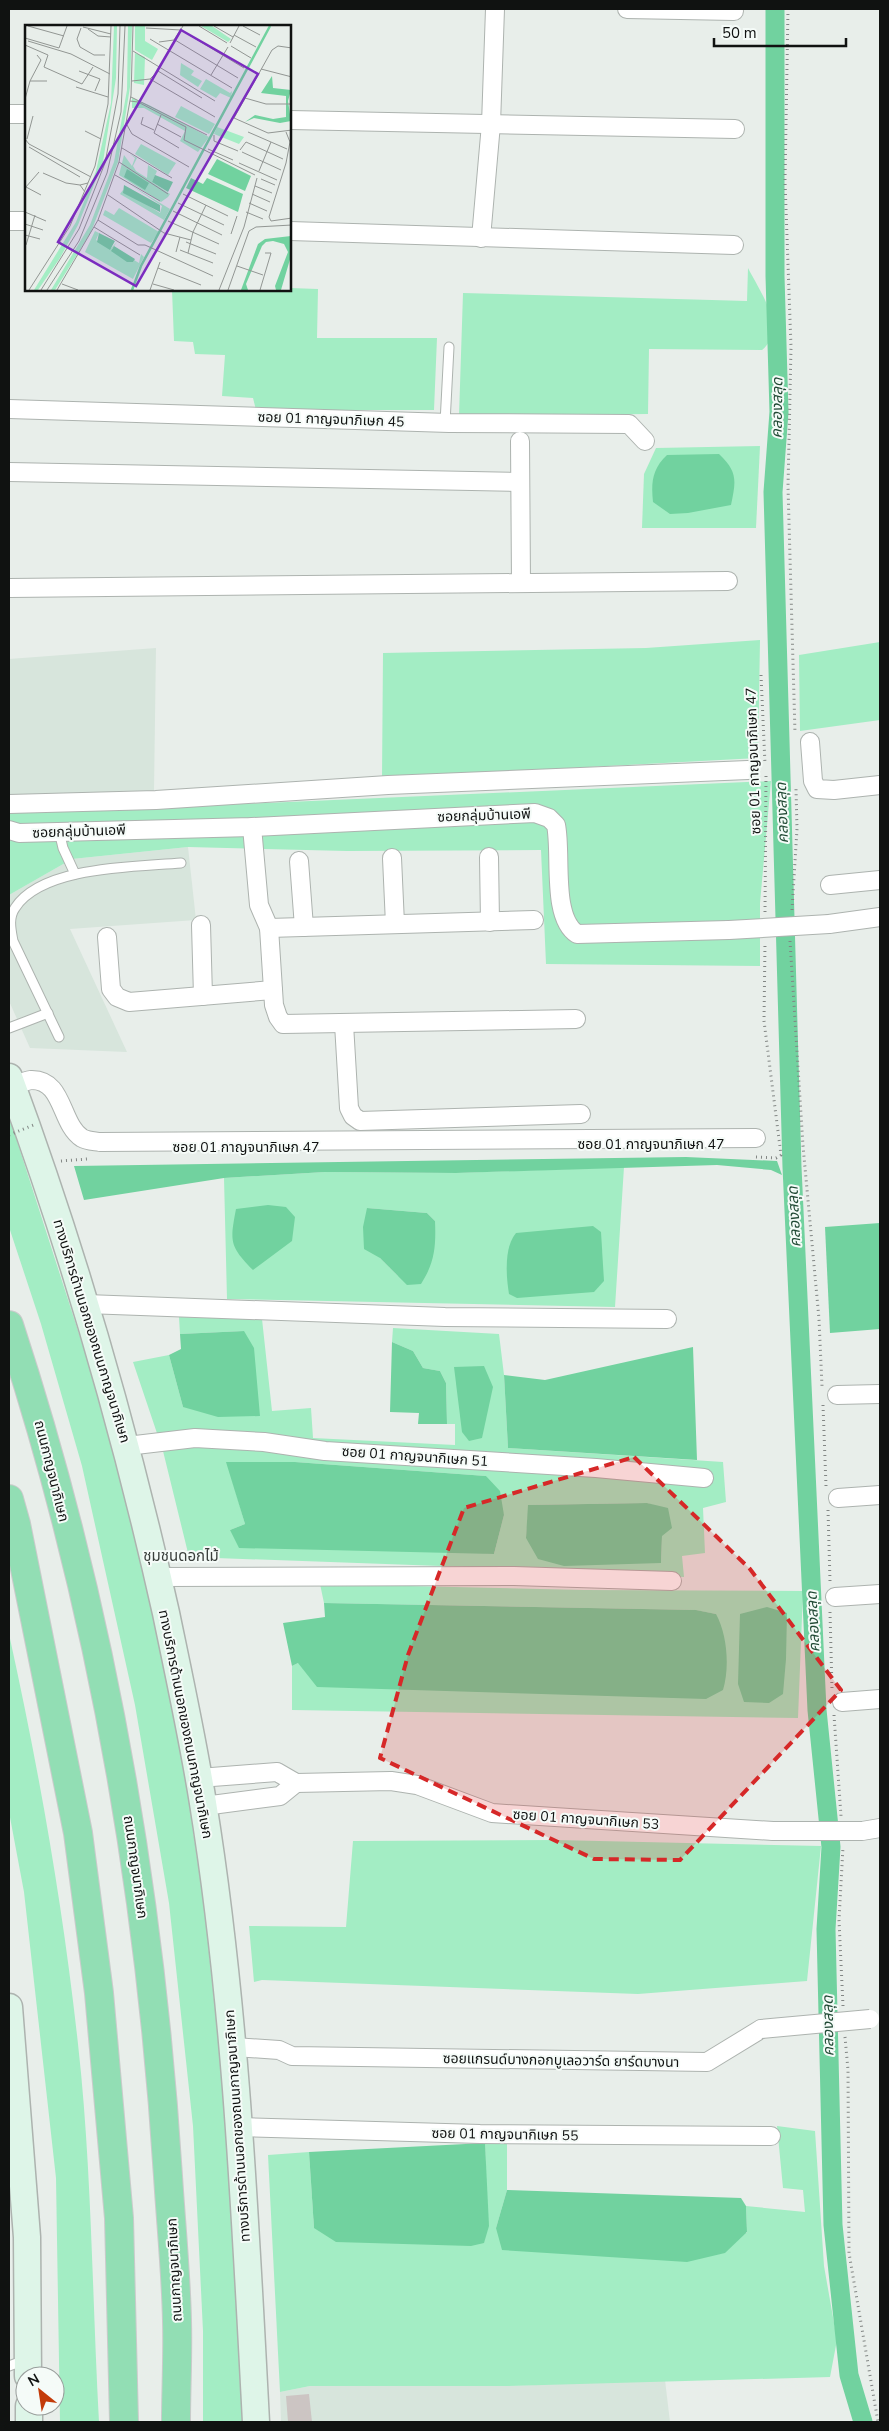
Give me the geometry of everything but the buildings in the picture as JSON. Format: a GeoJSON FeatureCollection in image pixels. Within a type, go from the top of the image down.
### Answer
{"type":"FeatureCollection","features":[{"type":"Feature","properties":{"kind":"highway","name":"ถนนกาญจนาภิเษก"},"geometry":{"type":"LineString","coordinates":[[9,1324],[38,1415],[84,1597],[126,1794],[162,2073],[177,2321],[176,2422]]}},
{"type":"Feature","properties":{"kind":"highway"},"geometry":{"type":"LineString","coordinates":[[9,1499],[16,1524],[78,1833],[99,1993],[119,2218],[124,2422]]}},
{"type":"Feature","properties":{"kind":"main road","name":"ทางบริการด้านนอกของถนนกาญจนาภิเษก"},"geometry":{"type":"LineString","coordinates":[[10,1081],[41,1166],[86,1304],[127,1446],[158,1577],[199,1778],[234,2047],[256,2422]]}},
{"type":"Feature","properties":{"kind":"main road"},"geometry":{"type":"LineString","coordinates":[[9,2006],[11,2060],[27,2237],[22,2366]]}},
{"type":"Feature","properties":{"kind":"street"},"geometry":{"type":"LineString","coordinates":[[481,238],[491,124],[495,9]]}},
{"type":"Feature","properties":{"kind":"street"},"geometry":{"type":"LineString","coordinates":[[627,9],[734,11]]}},
{"type":"Feature","properties":{"kind":"street"},"geometry":{"type":"LineString","coordinates":[[9,114],[25,114]]}},
{"type":"Feature","properties":{"kind":"street"},"geometry":{"type":"LineString","coordinates":[[291,120],[735,129]]}},
{"type":"Feature","properties":{"kind":"street"},"geometry":{"type":"LineString","coordinates":[[9,221],[25,221]]}},
{"type":"Feature","properties":{"kind":"street"},"geometry":{"type":"LineString","coordinates":[[291,231],[734,245]]}},
{"type":"Feature","properties":{"kind":"street","name":"ซอย 01 กาญจนาภิเษก 45"},"geometry":{"type":"LineString","coordinates":[[9,409],[445,422],[629,424],[645,441]]}},
{"type":"Feature","properties":{"kind":"street"},"geometry":{"type":"LineString","coordinates":[[520,441],[521,583]]}},
{"type":"Feature","properties":{"kind":"street"},"geometry":{"type":"LineString","coordinates":[[9,472],[520,482]]}},
{"type":"Feature","properties":{"kind":"street"},"geometry":{"type":"LineString","coordinates":[[9,588],[728,581]]}},
{"type":"Feature","properties":{"kind":"street"},"geometry":{"type":"LineString","coordinates":[[802,741],[817,789],[834,790],[880,785]]}},
{"type":"Feature","properties":{"kind":"street"},"geometry":{"type":"LineString","coordinates":[[9,804],[156,800],[398,785],[748,770]]}},
{"type":"Feature","properties":{"kind":"street","name":"ซอยกลุ่มบ้านเอพี"},"geometry":{"type":"LineString","coordinates":[[12,835],[59,831],[252,826],[535,812],[549,818],[556,825],[562,914],[574,933],[579,935],[730,930],[829,924],[880,918]]}},
{"type":"Feature","properties":{"kind":"street"},"geometry":{"type":"LineString","coordinates":[[252,826],[258,905],[269,928],[273,990],[278,1018],[283,1024],[576,1019]]}},
{"type":"Feature","properties":{"kind":"street"},"geometry":{"type":"LineString","coordinates":[[489,857],[490,922]]}},
{"type":"Feature","properties":{"kind":"street"},"geometry":{"type":"LineString","coordinates":[[392,858],[395,924]]}},
{"type":"Feature","properties":{"kind":"street"},"geometry":{"type":"LineString","coordinates":[[299,861],[304,928]]}},
{"type":"Feature","properties":{"kind":"street"},"geometry":{"type":"LineString","coordinates":[[830,885],[880,880]]}},
{"type":"Feature","properties":{"kind":"street"},"geometry":{"type":"LineString","coordinates":[[269,928],[534,920]]}},
{"type":"Feature","properties":{"kind":"street"},"geometry":{"type":"LineString","coordinates":[[200,925],[203,996]]}},
{"type":"Feature","properties":{"kind":"street"},"geometry":{"type":"LineString","coordinates":[[107,937],[109,976],[112,989],[117,997],[130,1002],[273,990]]}},
{"type":"Feature","properties":{"kind":"street"},"geometry":{"type":"LineString","coordinates":[[344,1024],[349,1108],[353,1116],[360,1121],[580,1114]]}},
{"type":"Feature","properties":{"kind":"street"},"geometry":{"type":"LineString","coordinates":[[10,1081],[31,1080],[46,1084],[53,1090],[77,1134],[84,1139],[100,1142],[756,1138]]}},
{"type":"Feature","properties":{"kind":"street"},"geometry":{"type":"LineString","coordinates":[[86,1304],[445,1316],[667,1319]]}},
{"type":"Feature","properties":{"kind":"street"},"geometry":{"type":"LineString","coordinates":[[827,1393],[880,1394]]}},
{"type":"Feature","properties":{"kind":"street","name":"ซอย 01 กาญจนากิเษก 51"},"geometry":{"type":"LineString","coordinates":[[127,1446],[195,1438],[264,1442],[325,1451],[596,1468],[704,1478]]}},
{"type":"Feature","properties":{"kind":"street"},"geometry":{"type":"LineString","coordinates":[[831,1499],[880,1495]]}},
{"type":"Feature","properties":{"kind":"street"},"geometry":{"type":"LineString","coordinates":[[158,1577],[514,1576],[672,1581]]}},
{"type":"Feature","properties":{"kind":"street"},"geometry":{"type":"LineString","coordinates":[[832,1596],[880,1594]]}},
{"type":"Feature","properties":{"kind":"street"},"geometry":{"type":"LineString","coordinates":[[836,1701],[880,1699]]}},
{"type":"Feature","properties":{"kind":"street","name":"ซอย 01 กาญจนากิเษก 53"},"geometry":{"type":"LineString","coordinates":[[199,1778],[277,1772],[296,1783],[391,1781],[417,1785],[492,1812],[774,1831],[862,1831],[880,1828]]}},
{"type":"Feature","properties":{"kind":"street"},"geometry":{"type":"LineString","coordinates":[[204,1806],[280,1796],[296,1783]]}},
{"type":"Feature","properties":{"kind":"street","name":"ซอยแกรนด์บางกอกบูเลอวาร์ด ยาร์ดบางนา"},"geometry":{"type":"LineString","coordinates":[[234,2047],[279,2050],[292,2056],[707,2062],[761,2029],[875,2021]]}},
{"type":"Feature","properties":{"kind":"street","name":"ซอย 01 กาญจนากิเษก 55"},"geometry":{"type":"LineString","coordinates":[[240,2127],[480,2134],[771,2136]]}},
{"type":"Feature","properties":{"kind":"lane"},"geometry":{"type":"LineString","coordinates":[[445,422],[449,348]]}},
{"type":"Feature","properties":{"kind":"lane"},"geometry":{"type":"LineString","coordinates":[[59,831],[63,848],[75,874]]}},
{"type":"Feature","properties":{"kind":"lane"},"geometry":{"type":"LineString","coordinates":[[59,1037],[13,941],[10,925],[14,908],[30,893],[49,882],[75,874],[181,863]]}},
{"type":"Feature","properties":{"kind":"lane"},"geometry":{"type":"LineString","coordinates":[[9,1028],[48,1013]]}},
{"type":"Feature","properties":{"kind":"path"},"geometry":{"type":"LineString","coordinates":[[788,9],[785,181],[791,347],[788,487],[802,741]]}},
{"type":"Feature","properties":{"kind":"path","name":"ซอย 01 กาญจนาภิเษก 47"},"geometry":{"type":"LineString","coordinates":[[761,675],[765,739],[765,915]]}},
{"type":"Feature","properties":{"kind":"path"},"geometry":{"type":"LineString","coordinates":[[792,915],[797,829],[796,780]]}},
{"type":"Feature","properties":{"kind":"path"},"geometry":{"type":"LineString","coordinates":[[751,1156],[776,1158],[781,1155],[764,1021],[765,934]]}},
{"type":"Feature","properties":{"kind":"path"},"geometry":{"type":"LineString","coordinates":[[791,934],[803,1146],[827,1393],[832,1596],[841,1822]]}},
{"type":"Feature","properties":{"kind":"path"},"geometry":{"type":"LineString","coordinates":[[9,1135],[36,1124]]}},
{"type":"Feature","properties":{"kind":"path"},"geometry":{"type":"LineString","coordinates":[[41,1166],[64,1160],[94,1159]]}},
{"type":"Feature","properties":{"kind":"path"},"geometry":{"type":"LineString","coordinates":[[843,1842],[839,1920],[844,2012]]}},
{"type":"Feature","properties":{"kind":"path"},"geometry":{"type":"LineString","coordinates":[[845,2032],[848,2070],[849,2253],[878,2422]]}},
{"type":"Feature","properties":{"kind":"highlighted area"},"geometry":{"type":"Polygon","coordinates":[[[634,1457],[750,1569],[841,1690],[680,1860],[594,1859],[380,1758],[408,1655],[464,1508],[634,1457]]]}},
{"type":"Feature","properties":{"kind":"shaded area"},"geometry":{"type":"Polygon","coordinates":[[[748,268],[769,309],[772,331],[769,341],[762,350],[649,349],[648,414],[459,416],[463,293],[747,301],[748,268]]]}},
{"type":"Feature","properties":{"kind":"shaded area"},"geometry":{"type":"Polygon","coordinates":[[[291,288],[318,289],[317,338],[437,338],[434,410],[256,410],[253,398],[222,396],[225,355],[195,354],[193,342],[174,341],[172,291],[291,291],[291,288]]]}},
{"type":"Feature","properties":{"kind":"shaded area"},"geometry":{"type":"Polygon","coordinates":[[[760,446],[756,528],[642,528],[644,474],[656,448],[760,446]]]}},
{"type":"Feature","properties":{"kind":"shaded area"},"geometry":{"type":"Polygon","coordinates":[[[719,454],[730,466],[734,477],[731,505],[688,513],[670,514],[653,502],[652,489],[655,471],[667,455],[719,454]]]}},
{"type":"Feature","properties":{"kind":"shaded area"},"geometry":{"type":"Polygon","coordinates":[[[760,640],[758,758],[382,778],[383,653],[646,648],[760,640]]]}},
{"type":"Feature","properties":{"kind":"shaded area"},"geometry":{"type":"Polygon","coordinates":[[[880,642],[880,720],[800,731],[799,655],[880,642]]]}},
{"type":"Feature","properties":{"kind":"shaded area"},"geometry":{"type":"Polygon","coordinates":[[[156,648],[154,792],[9,799],[9,659],[156,648]]]}},
{"type":"Feature","properties":{"kind":"shaded area"},"geometry":{"type":"Polygon","coordinates":[[[771,781],[760,903],[760,966],[546,964],[541,850],[347,851],[188,847],[72,859],[9,895],[9,811],[102,810],[771,781]]]}},
{"type":"Feature","properties":{"kind":"shaded area"},"geometry":{"type":"Polygon","coordinates":[[[188,847],[196,920],[70,929],[127,1052],[30,1048],[9,1001],[9,895],[72,859],[188,847]]]}},
{"type":"Feature","properties":{"kind":"shaded area"},"geometry":{"type":"Polygon","coordinates":[[[9,1116],[117,1452],[177,1722],[204,1905],[233,2179],[242,2422],[203,2422],[203,2331],[193,2126],[169,1903],[135,1705],[82,1466],[41,1324],[9,1227],[9,1116]]]}},
{"type":"Feature","properties":{"kind":"shaded area"},"geometry":{"type":"Polygon","coordinates":[[[686,1157],[777,1161],[782,1175],[771,1170],[717,1165],[456,1173],[325,1172],[224,1178],[84,1200],[74,1166],[686,1157]]]}},
{"type":"Feature","properties":{"kind":"shaded area"},"geometry":{"type":"Polygon","coordinates":[[[624,1167],[615,1307],[227,1299],[224,1178],[325,1172],[456,1173],[624,1167]],[[367,1208],[380,1258],[398,1276],[435,1221],[427,1213],[367,1208]]]}},
{"type":"Feature","properties":{"kind":"shaded area"},"geometry":{"type":"Polygon","coordinates":[[[268,1205],[286,1207],[295,1217],[292,1241],[253,1270],[239,1255],[233,1242],[232,1236],[236,1209],[268,1205]]]}},
{"type":"Feature","properties":{"kind":"shaded area"},"geometry":{"type":"Polygon","coordinates":[[[367,1208],[427,1213],[435,1221],[434,1254],[421,1284],[407,1285],[380,1258],[364,1249],[363,1227],[367,1208]]]}},
{"type":"Feature","properties":{"kind":"shaded area"},"geometry":{"type":"Polygon","coordinates":[[[880,1223],[880,1329],[830,1333],[825,1227],[880,1223]]]}},
{"type":"Feature","properties":{"kind":"shaded area"},"geometry":{"type":"Polygon","coordinates":[[[593,1226],[601,1232],[604,1281],[594,1292],[517,1298],[509,1294],[507,1279],[508,1254],[509,1246],[516,1233],[593,1226]]]}},
{"type":"Feature","properties":{"kind":"shaded area"},"geometry":{"type":"Polygon","coordinates":[[[179,1317],[262,1319],[272,1411],[311,1408],[313,1438],[455,1445],[455,1424],[447,1424],[446,1383],[440,1371],[423,1368],[413,1351],[392,1342],[393,1328],[499,1334],[504,1375],[508,1448],[723,1462],[726,1502],[703,1508],[705,1553],[682,1556],[684,1577],[527,1569],[189,1557],[163,1451],[133,1362],[169,1355],[183,1407],[244,1331],[180,1334],[179,1317]],[[227,1462],[245,1524],[230,1530],[494,1554],[504,1515],[486,1476],[295,1462],[227,1462]],[[647,1503],[529,1505],[526,1538],[661,1563],[662,1536],[653,1505],[647,1503]]]}},
{"type":"Feature","properties":{"kind":"shaded area"},"geometry":{"type":"Polygon","coordinates":[[[244,1331],[254,1348],[260,1416],[218,1417],[183,1407],[169,1355],[181,1349],[180,1334],[244,1331]]]}},
{"type":"Feature","properties":{"kind":"shaded area"},"geometry":{"type":"Polygon","coordinates":[[[392,1342],[413,1351],[423,1368],[440,1371],[446,1383],[447,1424],[418,1424],[419,1413],[390,1412],[392,1342]]]}},
{"type":"Feature","properties":{"kind":"shaded area"},"geometry":{"type":"Polygon","coordinates":[[[693,1347],[697,1460],[508,1448],[504,1375],[545,1380],[693,1347]]]}},
{"type":"Feature","properties":{"kind":"shaded area"},"geometry":{"type":"Polygon","coordinates":[[[484,1366],[493,1387],[482,1438],[469,1441],[462,1432],[454,1367],[484,1366]]]}},
{"type":"Feature","properties":{"kind":"shaded area"},"geometry":{"type":"Polygon","coordinates":[[[226,1462],[295,1462],[486,1476],[500,1491],[504,1515],[494,1554],[239,1548],[230,1530],[245,1524],[226,1462]]]}},
{"type":"Feature","properties":{"kind":"shaded area"},"geometry":{"type":"Polygon","coordinates":[[[647,1503],[668,1508],[672,1528],[662,1536],[661,1563],[564,1566],[538,1559],[526,1538],[528,1505],[647,1503]]]}},
{"type":"Feature","properties":{"kind":"shaded area"},"geometry":{"type":"Polygon","coordinates":[[[320,1584],[584,1590],[803,1591],[798,1718],[292,1710],[292,1666],[298,1663],[716,1614],[695,1610],[324,1603],[320,1584]]]}},
{"type":"Feature","properties":{"kind":"shaded area"},"geometry":{"type":"Polygon","coordinates":[[[324,1603],[696,1610],[716,1614],[720,1622],[725,1641],[727,1661],[725,1681],[723,1690],[706,1699],[317,1687],[298,1663],[292,1666],[283,1623],[325,1617],[324,1603]]]}},
{"type":"Feature","properties":{"kind":"shaded area"},"geometry":{"type":"Polygon","coordinates":[[[767,1607],[787,1613],[783,1694],[769,1703],[744,1702],[738,1684],[740,1614],[767,1607]]]}},
{"type":"Feature","properties":{"kind":"shaded area"},"geometry":{"type":"Polygon","coordinates":[[[9,1634],[49,1838],[78,2044],[89,2185],[99,2422],[60,2422],[60,2416],[65,2416],[65,2366],[59,2366],[56,2178],[24,1892],[9,1812],[9,1634]]]}},
{"type":"Feature","properties":{"kind":"shaded area"},"geometry":{"type":"Polygon","coordinates":[[[555,1840],[821,1846],[807,1981],[638,1994],[262,1980],[254,1982],[249,1926],[346,1927],[353,1841],[555,1840]]]}},
{"type":"Feature","properties":{"kind":"shaded area"},"geometry":{"type":"Polygon","coordinates":[[[777,2126],[815,2131],[824,2266],[837,2340],[830,2377],[509,2386],[310,2386],[280,2392],[268,2155],[309,2152],[314,2228],[486,2180],[485,2143],[507,2142],[507,2190],[496,2228],[747,2233],[746,2206],[805,2212],[803,2190],[783,2188],[777,2126]]]}},
{"type":"Feature","properties":{"kind":"shaded area"},"geometry":{"type":"Polygon","coordinates":[[[485,2143],[489,2226],[484,2243],[471,2246],[336,2242],[314,2228],[309,2152],[485,2143]]]}},
{"type":"Feature","properties":{"kind":"shaded area"},"geometry":{"type":"Polygon","coordinates":[[[507,2190],[741,2198],[746,2206],[747,2232],[725,2253],[687,2262],[502,2250],[496,2228],[507,2190]]]}},
{"type":"Feature","properties":{"kind":"shaded area"},"geometry":{"type":"Polygon","coordinates":[[[665,2380],[670,2422],[281,2422],[280,2392],[310,2386],[509,2386],[665,2380]]]}},
{"type":"Feature","properties":{"kind":"waterway","name":"คลองสลุด"},"geometry":{"type":"LineString","coordinates":[[775,9],[775,276],[779,412],[773,492],[792,1167],[817,1710],[831,1847],[826,1929],[833,2225],[849,2375],[863,2422]]}},
{"type":"Feature","properties":{"kind":"district","name":"ชุมชนดอกไม้"},"geometry":{"type":"Point","coordinates":[181,1556]}}]}
